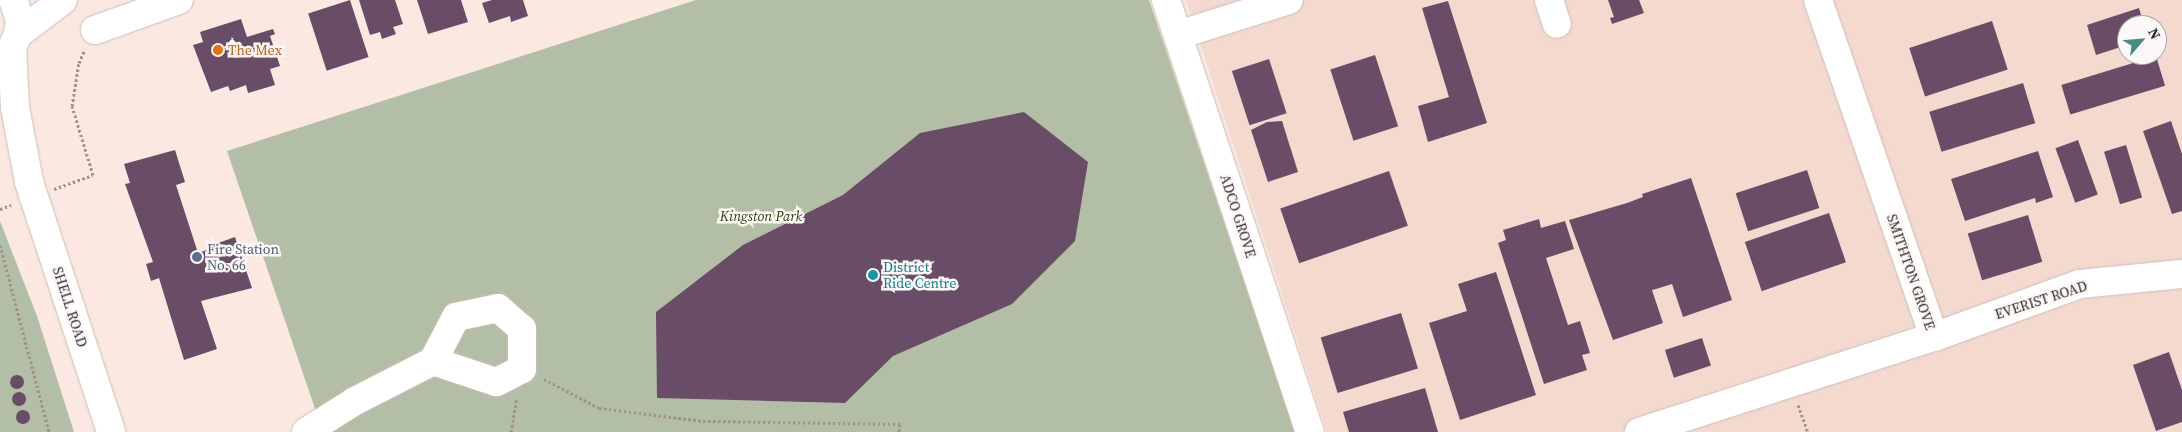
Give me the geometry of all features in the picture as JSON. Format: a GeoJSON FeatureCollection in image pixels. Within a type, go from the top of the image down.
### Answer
{"type":"FeatureCollection","features":[{"type":"Feature","properties":{"kind":"street","name":"SHELL ROAD"},"geometry":{"type":"LineString","coordinates":[[13,0],[20,20],[10,47],[15,107],[32,189],[112,432]]}},
{"type":"Feature","properties":{"kind":"street"},"geometry":{"type":"LineString","coordinates":[[10,47],[63,0]]}},
{"type":"Feature","properties":{"kind":"street"},"geometry":{"type":"LineString","coordinates":[[95,30],[179,0]]}},
{"type":"Feature","properties":{"kind":"street","name":"ADCO GROVE"},"geometry":{"type":"LineString","coordinates":[[1166,0],[1310,432]]}},
{"type":"Feature","properties":{"kind":"street"},"geometry":{"type":"LineString","coordinates":[[1178,35],[1288,0]]}},
{"type":"Feature","properties":{"kind":"street","name":"SMITHTON GROVE"},"geometry":{"type":"LineString","coordinates":[[1639,432],[1934,336],[1818,0]]}},
{"type":"Feature","properties":{"kind":"street","name":"SHELL ROAD"},"geometry":{"type":"LineString","coordinates":[[0,127],[32,189]]}},
{"type":"Feature","properties":{"kind":"street","name":"EVERIST ROAD"},"geometry":{"type":"LineString","coordinates":[[1934,336],[2080,284],[2182,274]]}},
{"type":"Feature","properties":{"kind":"street"},"geometry":{"type":"LineString","coordinates":[[306,432],[356,401],[433,362],[456,316],[498,308],[522,329],[522,369],[496,382],[433,362]]}},
{"type":"Feature","properties":{"kind":"path"},"geometry":{"type":"LineString","coordinates":[[0,209],[32,189],[93,175],[72,106],[78,63],[95,30]]}},
{"type":"Feature","properties":{"kind":"path"},"geometry":{"type":"LineString","coordinates":[[0,244],[49,432]]}},
{"type":"Feature","properties":{"kind":"path"},"geometry":{"type":"LineString","coordinates":[[522,369],[599,408],[702,421],[900,424],[899,432]]}},
{"type":"Feature","properties":{"kind":"shaded area"},"geometry":{"type":"Polygon","coordinates":[[[1186,0],[2182,0],[2182,432],[1327,432],[1186,0]]]}},
{"type":"Feature","properties":{"kind":"green space","name":"Kingston Park"},"geometry":{"type":"Polygon","coordinates":[[[696,0],[1149,0],[1295,432],[323,432],[227,151],[696,0]]]}},
{"type":"Feature","properties":{"kind":"green space"},"geometry":{"type":"Polygon","coordinates":[[[0,221],[37,316],[74,432],[0,432],[0,221]]]}},
{"type":"Feature","properties":{"kind":"building"},"geometry":{"type":"Polygon","coordinates":[[[350,0],[369,57],[327,71],[308,14],[350,0]]]}},
{"type":"Feature","properties":{"kind":"building"},"geometry":{"type":"Polygon","coordinates":[[[359,0],[395,0],[403,24],[393,27],[396,34],[382,39],[380,32],[370,35],[359,0]]]}},
{"type":"Feature","properties":{"kind":"building"},"geometry":{"type":"Polygon","coordinates":[[[417,0],[461,0],[468,22],[428,34],[417,0]]]}},
{"type":"Feature","properties":{"kind":"building"},"geometry":{"type":"Polygon","coordinates":[[[492,0],[523,0],[528,16],[511,22],[510,16],[489,23],[482,3],[492,0]]]}},
{"type":"Feature","properties":{"kind":"building"},"geometry":{"type":"Polygon","coordinates":[[[1608,0],[1639,0],[1644,13],[1612,24],[1610,18],[1614,17],[1608,0]]]}},
{"type":"Feature","properties":{"kind":"building"},"geometry":{"type":"Polygon","coordinates":[[[1448,1],[1487,123],[1428,142],[1418,106],[1449,97],[1422,8],[1448,1]]]}},
{"type":"Feature","properties":{"kind":"building"},"geometry":{"type":"Polygon","coordinates":[[[2139,8],[2141,15],[2118,15],[2139,8]]]}},
{"type":"Feature","properties":{"kind":"building"},"geometry":{"type":"Polygon","coordinates":[[[2117,15],[2117,48],[2096,55],[2087,25],[2117,15]]]}},
{"type":"Feature","properties":{"kind":"building"},"geometry":{"type":"Polygon","coordinates":[[[241,19],[247,37],[273,29],[275,34],[270,36],[280,66],[270,69],[275,85],[248,93],[246,85],[230,91],[228,86],[211,92],[193,45],[203,42],[200,32],[241,19]]]}},
{"type":"Feature","properties":{"kind":"building"},"geometry":{"type":"Polygon","coordinates":[[[1992,21],[2008,70],[1925,96],[1909,48],[1992,21]]]}},
{"type":"Feature","properties":{"kind":"building"},"geometry":{"type":"Polygon","coordinates":[[[1375,55],[1398,126],[1353,141],[1330,70],[1375,55]]]}},
{"type":"Feature","properties":{"kind":"building"},"geometry":{"type":"Polygon","coordinates":[[[1269,59],[1287,113],[1250,125],[1232,71],[1269,59]]]}},
{"type":"Feature","properties":{"kind":"building"},"geometry":{"type":"Polygon","coordinates":[[[2127,65],[2159,65],[2165,86],[2070,115],[2061,85],[2127,65]]]}},
{"type":"Feature","properties":{"kind":"building"},"geometry":{"type":"Polygon","coordinates":[[[2023,83],[2035,123],[1942,152],[1929,112],[2023,83]]]}},
{"type":"Feature","properties":{"kind":"building","name":"District Ride Centre"},"geometry":{"type":"Polygon","coordinates":[[[1024,112],[1088,162],[1075,241],[1012,304],[893,356],[845,403],[657,398],[656,312],[743,245],[843,195],[920,133],[1024,112]]]}},
{"type":"Feature","properties":{"kind":"building"},"geometry":{"type":"Polygon","coordinates":[[[1282,121],[1298,172],[1268,182],[1251,130],[1267,122],[1282,121]]]}},
{"type":"Feature","properties":{"kind":"building"},"geometry":{"type":"Polygon","coordinates":[[[2171,121],[2182,154],[2182,211],[2172,214],[2143,131],[2171,121]]]}},
{"type":"Feature","properties":{"kind":"building"},"geometry":{"type":"Polygon","coordinates":[[[2078,140],[2098,195],[2075,203],[2055,148],[2078,140]]]}},
{"type":"Feature","properties":{"kind":"building"},"geometry":{"type":"Polygon","coordinates":[[[2126,145],[2142,198],[2120,204],[2104,152],[2126,145]]]}},
{"type":"Feature","properties":{"kind":"building","name":"Fire Station No. 66"},"geometry":{"type":"Polygon","coordinates":[[[175,150],[185,182],[176,185],[198,253],[207,250],[207,247],[235,237],[252,288],[201,301],[217,349],[184,360],[159,278],[151,281],[146,264],[153,262],[125,184],[130,183],[124,164],[175,150]]]}},
{"type":"Feature","properties":{"kind":"building"},"geometry":{"type":"Polygon","coordinates":[[[2038,151],[2053,197],[2036,203],[2035,198],[1965,221],[1951,179],[2038,151]]]}},
{"type":"Feature","properties":{"kind":"building"},"geometry":{"type":"Polygon","coordinates":[[[1807,170],[1819,208],[1748,231],[1736,193],[1807,170]]]}},
{"type":"Feature","properties":{"kind":"building"},"geometry":{"type":"Polygon","coordinates":[[[1389,171],[1408,226],[1299,263],[1280,208],[1389,171]]]}},
{"type":"Feature","properties":{"kind":"building"},"geometry":{"type":"Polygon","coordinates":[[[1691,178],[1732,300],[1683,317],[1672,284],[1652,290],[1663,323],[1613,340],[1569,220],[1627,203],[1643,197],[1642,194],[1691,178]]]}},
{"type":"Feature","properties":{"kind":"building"},"geometry":{"type":"Polygon","coordinates":[[[1829,213],[1846,262],[1762,291],[1745,242],[1829,213]]]}},
{"type":"Feature","properties":{"kind":"building"},"geometry":{"type":"Polygon","coordinates":[[[2028,215],[2042,262],[1982,280],[1968,233],[2028,215]]]}},
{"type":"Feature","properties":{"kind":"building"},"geometry":{"type":"Polygon","coordinates":[[[1539,219],[1541,228],[1565,221],[1574,249],[1546,258],[1568,325],[1580,321],[1590,353],[1582,355],[1587,370],[1544,384],[1498,243],[1506,240],[1503,230],[1539,219]]]}},
{"type":"Feature","properties":{"kind":"building"},"geometry":{"type":"Polygon","coordinates":[[[1496,272],[1536,395],[1460,420],[1429,323],[1467,311],[1458,284],[1496,272]]]}},
{"type":"Feature","properties":{"kind":"building"},"geometry":{"type":"Polygon","coordinates":[[[1401,313],[1418,368],[1338,393],[1321,338],[1401,313]]]}},
{"type":"Feature","properties":{"kind":"building"},"geometry":{"type":"Polygon","coordinates":[[[1702,338],[1711,366],[1674,378],[1665,350],[1702,338]]]}},
{"type":"Feature","properties":{"kind":"building"},"geometry":{"type":"Polygon","coordinates":[[[2169,352],[2182,390],[2182,422],[2156,431],[2133,365],[2169,352]]]}},
{"type":"Feature","properties":{"kind":"building"},"geometry":{"type":"Polygon","coordinates":[[[17,375],[22,377],[24,382],[22,387],[17,389],[12,387],[10,382],[12,377],[17,375]]]}},
{"type":"Feature","properties":{"kind":"building"},"geometry":{"type":"Polygon","coordinates":[[[1425,388],[1438,432],[1349,432],[1343,412],[1425,388]]]}},
{"type":"Feature","properties":{"kind":"building"},"geometry":{"type":"Polygon","coordinates":[[[19,392],[24,394],[26,399],[24,404],[19,406],[14,404],[12,399],[14,394],[19,392]]]}},
{"type":"Feature","properties":{"kind":"building"},"geometry":{"type":"Polygon","coordinates":[[[23,410],[28,412],[30,417],[28,422],[23,424],[18,422],[16,417],[18,412],[23,410]]]}},
{"type":"Feature","properties":{"kind":"place","name":"The Mex"},"geometry":{"type":"Point","coordinates":[218,50]}},
{"type":"Feature","properties":{"kind":"place","name":"Fire Station No. 66"},"geometry":{"type":"Point","coordinates":[197,257]}},
{"type":"Feature","properties":{"kind":"place","name":"District Ride Centre"},"geometry":{"type":"Point","coordinates":[873,275]}}]}
